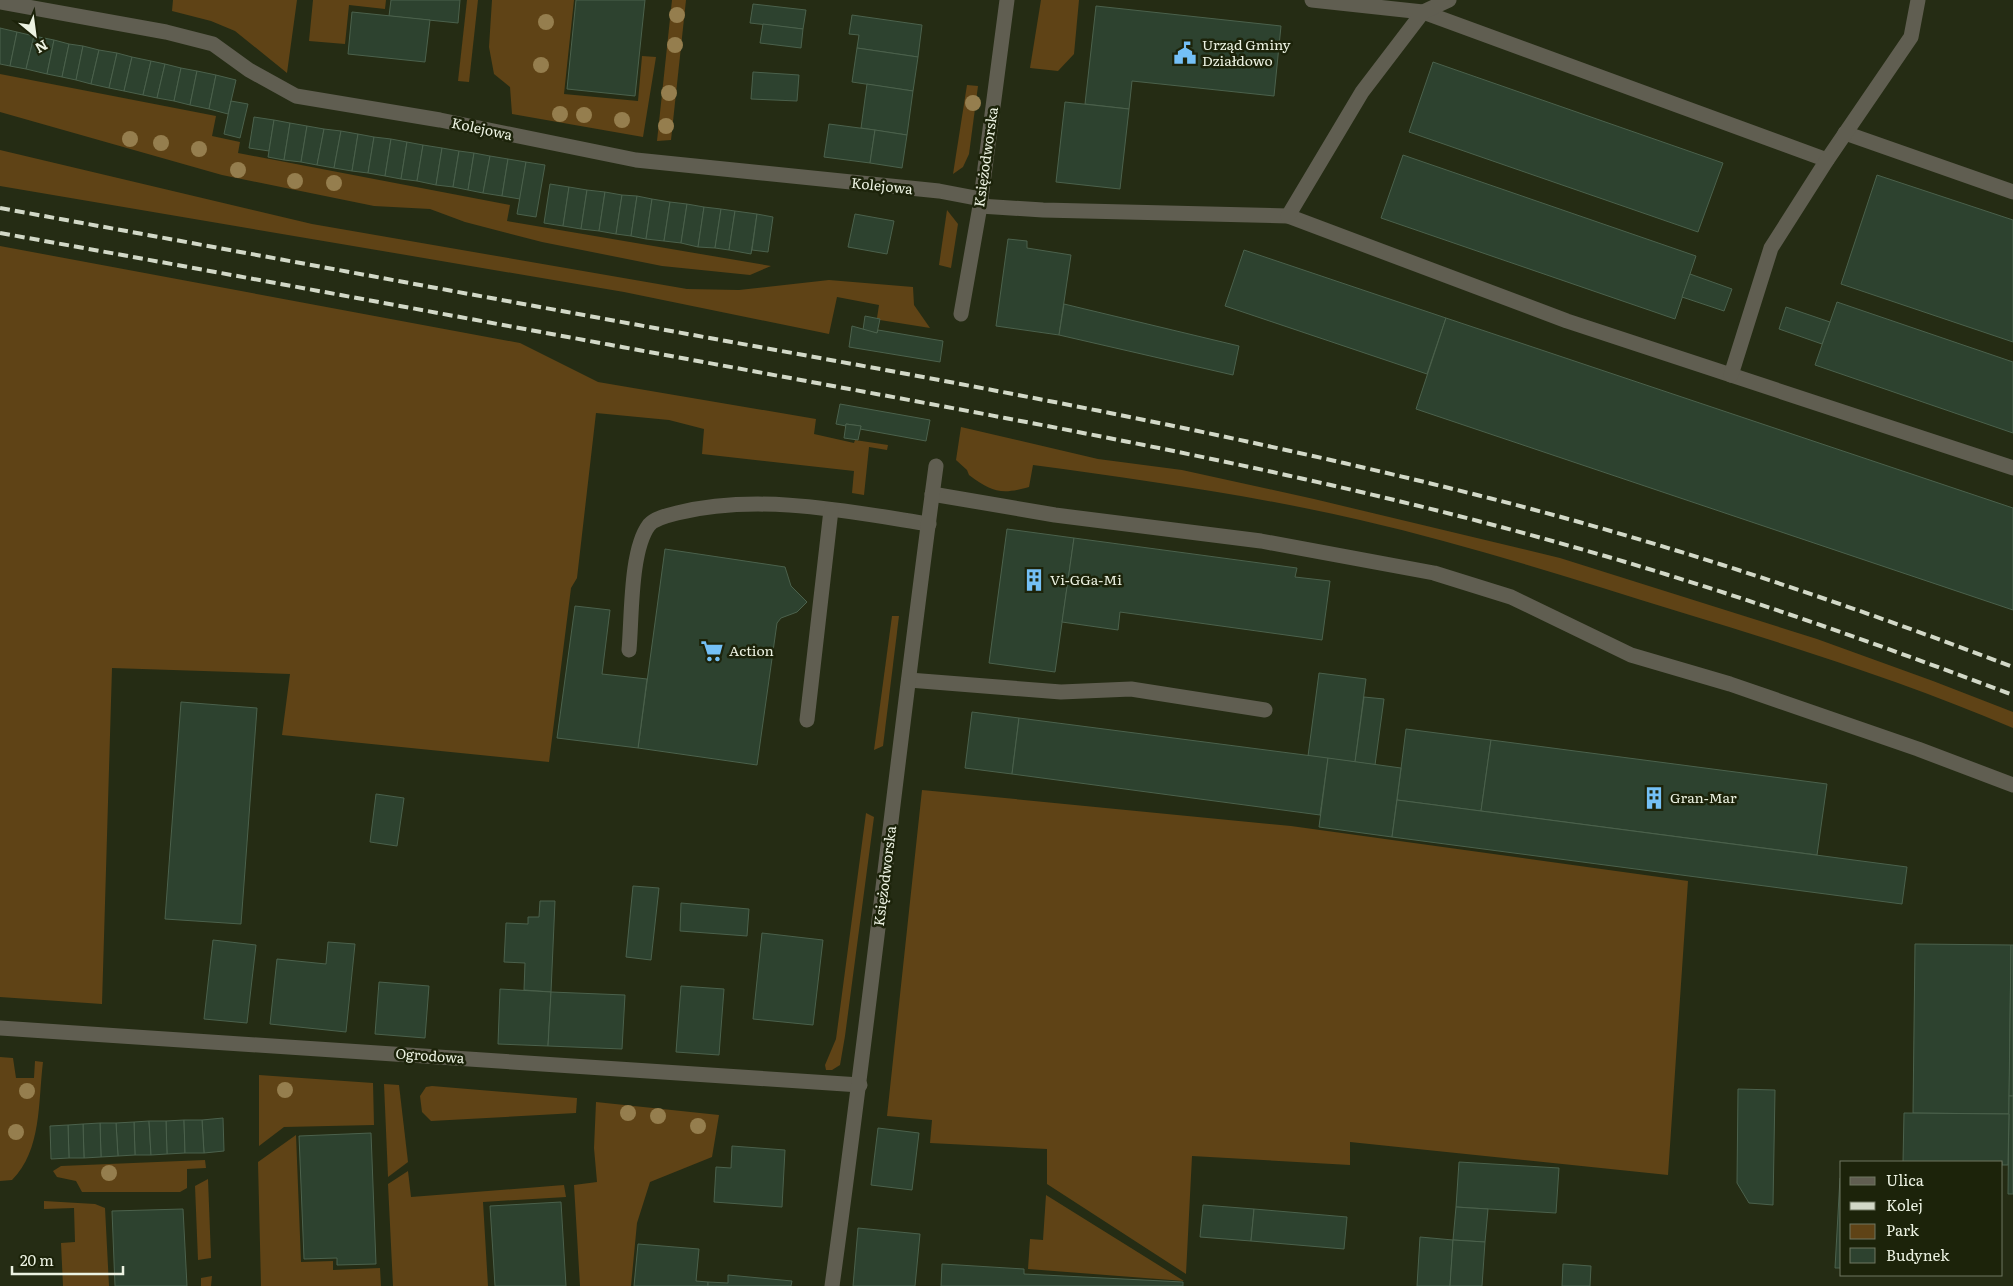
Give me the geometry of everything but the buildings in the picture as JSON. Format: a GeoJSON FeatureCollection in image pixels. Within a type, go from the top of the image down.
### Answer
{"type":"FeatureCollection","features":[{"type":"Feature","properties":{"kind":"street","name":"Księżodworska"},"geometry":{"type":"LineString","coordinates":[[960,314],[980,202],[1007,0]]}},
{"type":"Feature","properties":{"kind":"street"},"geometry":{"type":"LineString","coordinates":[[1312,0],[1423,12],[1827,160]]}},
{"type":"Feature","properties":{"kind":"street"},"geometry":{"type":"LineString","coordinates":[[1288,216],[1362,92],[1423,12],[1449,0]]}},
{"type":"Feature","properties":{"kind":"street"},"geometry":{"type":"LineString","coordinates":[[1731,375],[1772,248],[1827,160],[1911,37],[1918,0]]}},
{"type":"Feature","properties":{"kind":"street","name":"Kolejowa"},"geometry":{"type":"LineString","coordinates":[[0,2],[166,32],[213,44],[249,70],[296,96],[440,120],[642,161],[939,191],[980,202],[1043,210],[1288,216],[1567,321],[2013,468]]}},
{"type":"Feature","properties":{"kind":"street"},"geometry":{"type":"LineString","coordinates":[[1845,133],[2013,192]]}},
{"type":"Feature","properties":{"kind":"street","name":"Księżodworska"},"geometry":{"type":"LineString","coordinates":[[832,1286],[860,1085],[908,680],[936,466]]}},
{"type":"Feature","properties":{"kind":"street"},"geometry":{"type":"LineString","coordinates":[[932,494],[1055,515],[1261,541],[1434,573],[1511,597],[1631,655],[1749,690],[1918,749],[2013,785]]}},
{"type":"Feature","properties":{"kind":"street"},"geometry":{"type":"LineString","coordinates":[[629,650],[636,559],[643,533],[651,522],[706,506],[766,504],[831,510],[928,524]]}},
{"type":"Feature","properties":{"kind":"street"},"geometry":{"type":"LineString","coordinates":[[807,720],[831,510]]}},
{"type":"Feature","properties":{"kind":"street"},"geometry":{"type":"LineString","coordinates":[[908,680],[1061,692],[1131,689],[1265,710]]}},
{"type":"Feature","properties":{"kind":"street","name":"Ogrodowa"},"geometry":{"type":"LineString","coordinates":[[0,1028],[860,1085]]}},
{"type":"Feature","properties":{"kind":"green space"},"geometry":{"type":"Polygon","coordinates":[[[173,0],[297,0],[287,73],[235,31],[211,21],[172,11],[173,0]]]}},
{"type":"Feature","properties":{"kind":"green space"},"geometry":{"type":"Polygon","coordinates":[[[313,0],[386,0],[385,9],[349,5],[345,44],[309,41],[313,0]]]}},
{"type":"Feature","properties":{"kind":"green space"},"geometry":{"type":"Polygon","coordinates":[[[467,0],[478,0],[469,82],[458,81],[467,0]]]}},
{"type":"Feature","properties":{"kind":"green space"},"geometry":{"type":"Polygon","coordinates":[[[492,0],[574,0],[564,94],[638,101],[642,56],[656,57],[643,137],[512,114],[510,87],[494,74],[489,47],[492,0]]]}},
{"type":"Feature","properties":{"kind":"green space"},"geometry":{"type":"Polygon","coordinates":[[[672,0],[686,0],[671,140],[657,141],[672,0]]]}},
{"type":"Feature","properties":{"kind":"green space"},"geometry":{"type":"Polygon","coordinates":[[[1041,0],[1079,0],[1074,54],[1058,71],[1030,68],[1041,0]]]}},
{"type":"Feature","properties":{"kind":"green space"},"geometry":{"type":"Polygon","coordinates":[[[0,74],[216,116],[212,136],[240,142],[238,153],[510,205],[507,221],[771,266],[750,275],[662,266],[542,242],[465,222],[430,209],[374,206],[222,175],[0,112],[0,74]]]}},
{"type":"Feature","properties":{"kind":"green space"},"geometry":{"type":"Polygon","coordinates":[[[967,85],[978,86],[969,154],[963,167],[953,174],[967,85]]]}},
{"type":"Feature","properties":{"kind":"green space"},"geometry":{"type":"Polygon","coordinates":[[[0,150],[312,224],[687,289],[739,290],[829,280],[913,287],[914,305],[930,328],[880,320],[877,318],[879,305],[837,297],[829,334],[624,292],[0,186],[0,150]]]}},
{"type":"Feature","properties":{"kind":"green space"},"geometry":{"type":"Polygon","coordinates":[[[947,210],[958,224],[951,268],[939,265],[947,210]]]}},
{"type":"Feature","properties":{"kind":"green space"},"geometry":{"type":"Polygon","coordinates":[[[0,246],[520,343],[598,382],[816,419],[814,434],[854,443],[855,440],[888,445],[887,450],[869,447],[864,495],[852,493],[854,471],[702,454],[704,429],[669,420],[596,413],[577,578],[571,588],[549,762],[282,735],[290,674],[112,668],[102,1004],[0,997],[0,246]]]}},
{"type":"Feature","properties":{"kind":"green space"},"geometry":{"type":"Polygon","coordinates":[[[961,427],[1098,459],[1182,470],[1314,499],[1560,558],[1817,639],[1933,681],[2013,712],[2013,728],[1890,680],[1764,638],[1521,563],[1441,540],[1360,520],[1156,482],[1033,465],[1029,487],[1011,491],[997,490],[984,485],[969,475],[967,470],[956,460],[961,427]]]}},
{"type":"Feature","properties":{"kind":"green space"},"geometry":{"type":"Polygon","coordinates":[[[892,616],[899,616],[883,746],[874,750],[892,616]]]}},
{"type":"Feature","properties":{"kind":"green space"},"geometry":{"type":"Polygon","coordinates":[[[922,790],[1291,826],[1688,881],[1668,1175],[1350,1142],[1350,1165],[1192,1156],[1186,1274],[1047,1184],[1047,1149],[930,1143],[932,1120],[887,1116],[922,790]]]}},
{"type":"Feature","properties":{"kind":"green space"},"geometry":{"type":"Polygon","coordinates":[[[866,813],[874,817],[845,1036],[840,1065],[832,1070],[826,1070],[825,1065],[836,1039],[866,813]]]}},
{"type":"Feature","properties":{"kind":"green space"},"geometry":{"type":"Polygon","coordinates":[[[0,1057],[13,1058],[16,1078],[34,1078],[35,1061],[43,1062],[37,1125],[29,1155],[22,1168],[12,1180],[0,1181],[0,1057]]]}},
{"type":"Feature","properties":{"kind":"green space"},"geometry":{"type":"Polygon","coordinates":[[[259,1075],[373,1083],[374,1125],[284,1127],[259,1146],[259,1075]]]}},
{"type":"Feature","properties":{"kind":"green space"},"geometry":{"type":"Polygon","coordinates":[[[384,1084],[399,1085],[408,1162],[388,1177],[384,1084]]]}},
{"type":"Feature","properties":{"kind":"green space"},"geometry":{"type":"Polygon","coordinates":[[[426,1087],[577,1098],[576,1113],[431,1121],[422,1112],[420,1096],[426,1087]]]}},
{"type":"Feature","properties":{"kind":"green space"},"geometry":{"type":"Polygon","coordinates":[[[596,1102],[719,1115],[712,1157],[650,1182],[637,1223],[631,1286],[580,1286],[574,1185],[597,1182],[594,1148],[596,1102]]]}},
{"type":"Feature","properties":{"kind":"green space"},"geometry":{"type":"Polygon","coordinates":[[[296,1135],[301,1262],[333,1261],[333,1270],[380,1268],[381,1286],[261,1286],[258,1162],[296,1135]]]}},
{"type":"Feature","properties":{"kind":"green space"},"geometry":{"type":"Polygon","coordinates":[[[205,1160],[206,1168],[187,1169],[187,1188],[180,1192],[82,1192],[76,1181],[57,1177],[53,1171],[61,1166],[205,1160]]]}},
{"type":"Feature","properties":{"kind":"green space"},"geometry":{"type":"Polygon","coordinates":[[[408,1171],[411,1197],[564,1185],[566,1197],[483,1202],[488,1286],[393,1286],[388,1184],[408,1171]]]}},
{"type":"Feature","properties":{"kind":"green space"},"geometry":{"type":"Polygon","coordinates":[[[208,1179],[211,1258],[198,1260],[195,1186],[208,1179]]]}},
{"type":"Feature","properties":{"kind":"green space"},"geometry":{"type":"Polygon","coordinates":[[[1046,1195],[1184,1281],[1028,1269],[1030,1239],[1043,1240],[1046,1195]]]}},
{"type":"Feature","properties":{"kind":"green space"},"geometry":{"type":"Polygon","coordinates":[[[44,1201],[95,1204],[105,1208],[109,1286],[63,1286],[61,1243],[75,1242],[74,1208],[44,1209],[44,1201]]]}},
{"type":"Feature","properties":{"kind":"green space"},"geometry":{"type":"Polygon","coordinates":[[[212,1276],[211,1286],[201,1286],[201,1278],[212,1276]]]}},
{"type":"Feature","properties":{"kind":"railway"},"geometry":{"type":"LineString","coordinates":[[0,208],[917,376],[1204,432],[1299,453],[1489,498],[1622,534],[1819,597],[2013,667]]}},
{"type":"Feature","properties":{"kind":"railway"},"geometry":{"type":"LineString","coordinates":[[0,233],[945,407],[1259,469],[1467,518],[1626,562],[1738,597],[1903,654],[2013,695]]}},
{"type":"Feature","properties":{"kind":"place","name":"Urząd Gminy Działdowo"},"geometry":{"type":"Point","coordinates":[1185,53]}},
{"type":"Feature","properties":{"kind":"place","name":"Vi-GGa-Mi"},"geometry":{"type":"Point","coordinates":[1034,580]}},
{"type":"Feature","properties":{"kind":"place","name":"Action"},"geometry":{"type":"Point","coordinates":[712,651]}},
{"type":"Feature","properties":{"kind":"place","name":"Gran-Mar"},"geometry":{"type":"Point","coordinates":[1654,798]}}]}
